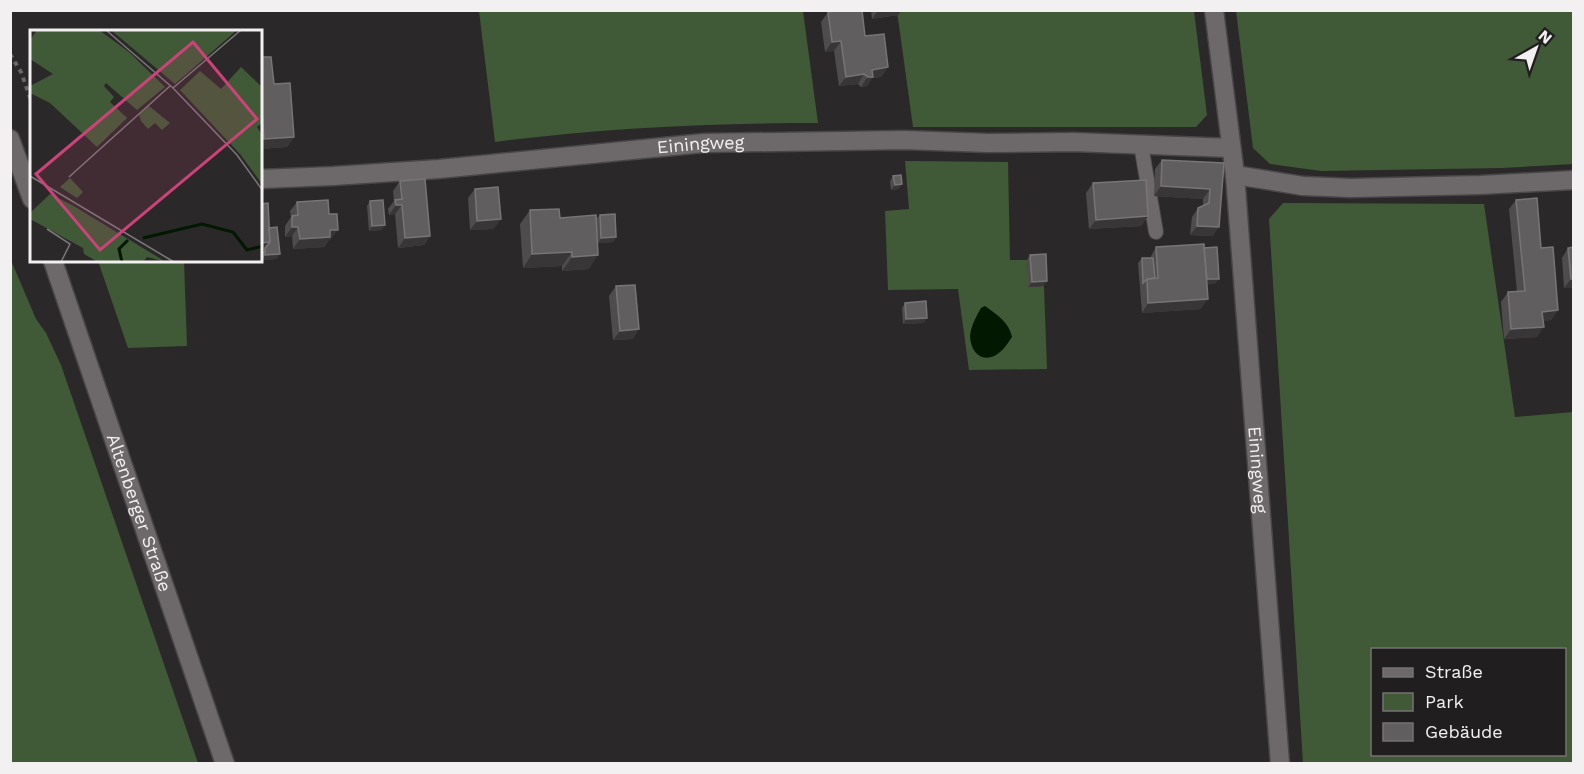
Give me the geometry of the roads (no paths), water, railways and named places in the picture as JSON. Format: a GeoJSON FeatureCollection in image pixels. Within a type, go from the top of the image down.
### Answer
{"type":"FeatureCollection","features":[{"type":"Feature","properties":{"kind":"street","name":"Einingweg"},"geometry":{"type":"LineString","coordinates":[[1214,10],[1235,176],[1280,764]]}},
{"type":"Feature","properties":{"kind":"street"},"geometry":{"type":"LineString","coordinates":[[10,139],[30,195]]}},
{"type":"Feature","properties":{"kind":"street","name":"Einingweg"},"geometry":{"type":"LineString","coordinates":[[262,178],[439,169],[704,143],[904,141],[1231,148]]}},
{"type":"Feature","properties":{"kind":"street"},"geometry":{"type":"LineString","coordinates":[[1235,176],[1303,186],[1352,188],[1574,180]]}},
{"type":"Feature","properties":{"kind":"street","name":"Altenberger Straße"},"geometry":{"type":"LineString","coordinates":[[53,262],[225,764]]}},
{"type":"Feature","properties":{"kind":"lane"},"geometry":{"type":"LineString","coordinates":[[1141,145],[1156,232]]}}]}
